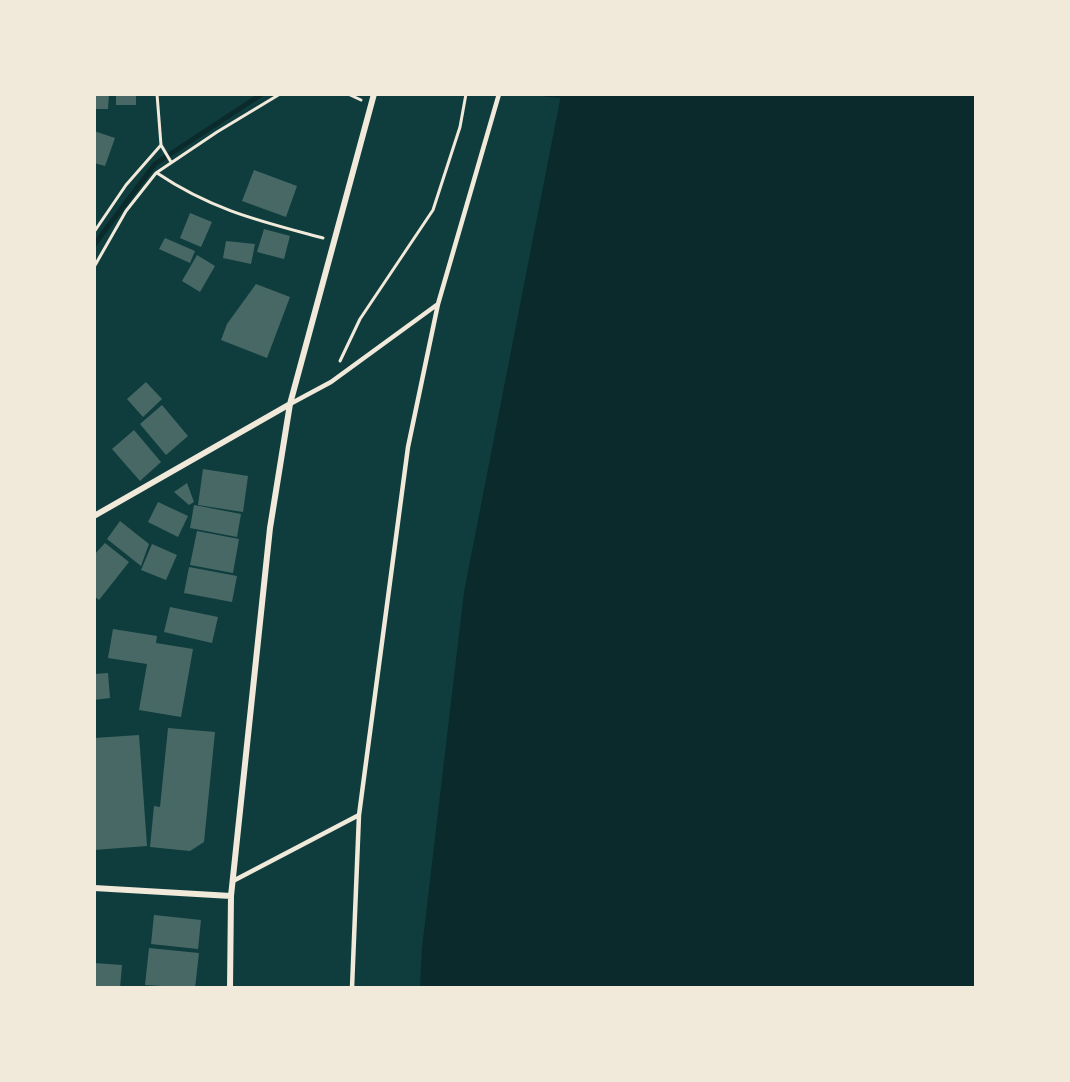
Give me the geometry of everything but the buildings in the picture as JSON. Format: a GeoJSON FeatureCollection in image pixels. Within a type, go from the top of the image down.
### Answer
{"type":"FeatureCollection","features":[{"type":"Feature","properties":{"kind":"street"},"geometry":{"type":"LineString","coordinates":[[230,987],[231,896],[270,528],[290,404],[374,94]]}},
{"type":"Feature","properties":{"kind":"street"},"geometry":{"type":"LineString","coordinates":[[94,516],[290,404]]}},
{"type":"Feature","properties":{"kind":"street"},"geometry":{"type":"LineString","coordinates":[[94,888],[231,896]]}},
{"type":"Feature","properties":{"kind":"lane"},"geometry":{"type":"LineString","coordinates":[[352,987],[359,815],[408,447],[438,304],[499,94]]}},
{"type":"Feature","properties":{"kind":"lane"},"geometry":{"type":"LineString","coordinates":[[290,404],[331,381],[438,304]]}},
{"type":"Feature","properties":{"kind":"lane"},"geometry":{"type":"LineString","coordinates":[[233,881],[359,815]]}},
{"type":"Feature","properties":{"kind":"path"},"geometry":{"type":"LineString","coordinates":[[157,94],[162,147],[171,161]]}},
{"type":"Feature","properties":{"kind":"path"},"geometry":{"type":"LineString","coordinates":[[94,267],[126,211],[156,173],[171,161],[280,94]]}},
{"type":"Feature","properties":{"kind":"path"},"geometry":{"type":"LineString","coordinates":[[331,381],[360,319],[433,210],[460,127],[466,94]]}},
{"type":"Feature","properties":{"kind":"path"},"geometry":{"type":"LineString","coordinates":[[94,232],[126,185],[162,147]]}},
{"type":"Feature","properties":{"kind":"path"},"geometry":{"type":"LineString","coordinates":[[156,173],[189,195],[211,205],[333,241]]}},
{"type":"Feature","properties":{"kind":"water"},"geometry":{"type":"Polygon","coordinates":[[[561,95],[975,95],[975,987],[420,987],[422,948],[464,592],[561,95]]]}},
{"type":"Feature","properties":{"kind":"waterway"},"geometry":{"type":"LineString","coordinates":[[94,245],[155,164],[262,94]]}},
{"type":"Feature","properties":{"kind":"waterway"},"geometry":{"type":"LineString","coordinates":[[545,94],[567,96]]}}]}
